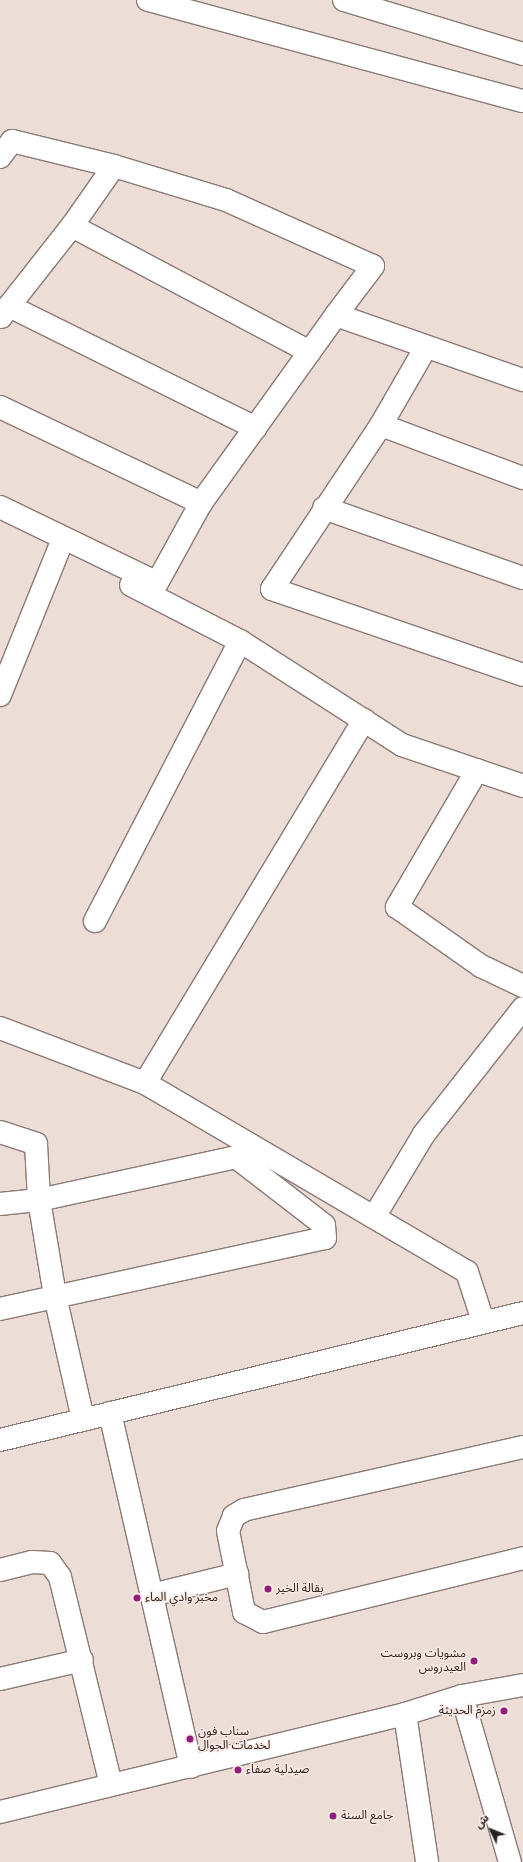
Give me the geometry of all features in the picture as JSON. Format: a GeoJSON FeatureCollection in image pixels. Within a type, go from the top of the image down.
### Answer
{"type":"FeatureCollection","features":[{"type":"Feature","properties":{"kind":"street"},"geometry":{"type":"LineString","coordinates":[[148,0],[523,101]]}},
{"type":"Feature","properties":{"kind":"street"},"geometry":{"type":"LineString","coordinates":[[344,0],[523,54]]}},
{"type":"Feature","properties":{"kind":"street"},"geometry":{"type":"LineString","coordinates":[[0,508],[157,583],[201,503],[372,266],[226,200],[114,166],[4,146]]}},
{"type":"Feature","properties":{"kind":"street"},"geometry":{"type":"LineString","coordinates":[[114,166],[72,226],[5,312],[256,428]]}},
{"type":"Feature","properties":{"kind":"street"},"geometry":{"type":"LineString","coordinates":[[72,226],[310,352]]}},
{"type":"Feature","properties":{"kind":"street"},"geometry":{"type":"LineString","coordinates":[[336,315],[523,380]]}},
{"type":"Feature","properties":{"kind":"street"},"geometry":{"type":"LineString","coordinates":[[426,347],[380,425],[272,589],[523,675]]}},
{"type":"Feature","properties":{"kind":"street"},"geometry":{"type":"LineString","coordinates":[[0,407],[201,503]]}},
{"type":"Feature","properties":{"kind":"street"},"geometry":{"type":"LineString","coordinates":[[380,425],[523,478]]}},
{"type":"Feature","properties":{"kind":"street"},"geometry":{"type":"LineString","coordinates":[[324,508],[523,578]]}},
{"type":"Feature","properties":{"kind":"street"},"geometry":{"type":"LineString","coordinates":[[0,520],[240,641],[402,745],[523,786]]}},
{"type":"Feature","properties":{"kind":"street"},"geometry":{"type":"LineString","coordinates":[[0,695],[59,549]]}},
{"type":"Feature","properties":{"kind":"street"},"geometry":{"type":"LineString","coordinates":[[95,921],[240,641]]}},
{"type":"Feature","properties":{"kind":"street"},"geometry":{"type":"LineString","coordinates":[[145,1083],[364,720]]}},
{"type":"Feature","properties":{"kind":"street"},"geometry":{"type":"LineString","coordinates":[[477,770],[397,907],[481,966],[523,986]]}},
{"type":"Feature","properties":{"kind":"street"},"geometry":{"type":"LineString","coordinates":[[374,1217],[424,1134],[523,1008]]}},
{"type":"Feature","properties":{"kind":"street"},"geometry":{"type":"LineString","coordinates":[[0,1028],[145,1083],[467,1272],[483,1321]]}},
{"type":"Feature","properties":{"kind":"street"},"geometry":{"type":"LineString","coordinates":[[0,1132],[36,1144],[39,1200],[55,1296],[83,1419]]}},
{"type":"Feature","properties":{"kind":"street"},"geometry":{"type":"LineString","coordinates":[[0,1204],[39,1200],[236,1157],[324,1225],[325,1238],[0,1309]]}},
{"type":"Feature","properties":{"kind":"street"},"geometry":{"type":"LineString","coordinates":[[0,1440],[483,1321],[523,1313]]}},
{"type":"Feature","properties":{"kind":"street"},"geometry":{"type":"LineString","coordinates":[[110,1412],[191,1766]]}},
{"type":"Feature","properties":{"kind":"street"},"geometry":{"type":"LineString","coordinates":[[523,1447],[244,1510],[234,1516],[228,1531],[244,1612],[263,1622],[523,1558]]}},
{"type":"Feature","properties":{"kind":"street"},"geometry":{"type":"LineString","coordinates":[[0,1570],[32,1562],[50,1563],[60,1577],[82,1660],[111,1785]]}},
{"type":"Feature","properties":{"kind":"street"},"geometry":{"type":"LineString","coordinates":[[152,1594],[237,1574]]}},
{"type":"Feature","properties":{"kind":"street"},"geometry":{"type":"LineString","coordinates":[[0,1680],[82,1660]]}},
{"type":"Feature","properties":{"kind":"street"},"geometry":{"type":"LineString","coordinates":[[0,1812],[405,1714],[462,1696],[523,1685]]}},
{"type":"Feature","properties":{"kind":"street"},"geometry":{"type":"LineString","coordinates":[[462,1696],[510,1862]]}},
{"type":"Feature","properties":{"kind":"street"},"geometry":{"type":"LineString","coordinates":[[405,1714],[427,1862]]}},
{"type":"Feature","properties":{"kind":"place","name":"بقالة الخير"},"geometry":{"type":"Point","coordinates":[268,1589]}},
{"type":"Feature","properties":{"kind":"place","name":"مخبز وادي الماء"},"geometry":{"type":"Point","coordinates":[137,1598]}},
{"type":"Feature","properties":{"kind":"place","name":"مشويات وبروست العيدروس"},"geometry":{"type":"Point","coordinates":[474,1661]}},
{"type":"Feature","properties":{"kind":"place","name":"زمزم الحديثة"},"geometry":{"type":"Point","coordinates":[504,1711]}},
{"type":"Feature","properties":{"kind":"place","name":"سناب فون لخدمات الجوال"},"geometry":{"type":"Point","coordinates":[190,1739]}},
{"type":"Feature","properties":{"kind":"place","name":"صيدلية صفاء"},"geometry":{"type":"Point","coordinates":[238,1770]}},
{"type":"Feature","properties":{"kind":"place","name":"جامع السنة"},"geometry":{"type":"Point","coordinates":[333,1816]}}]}
